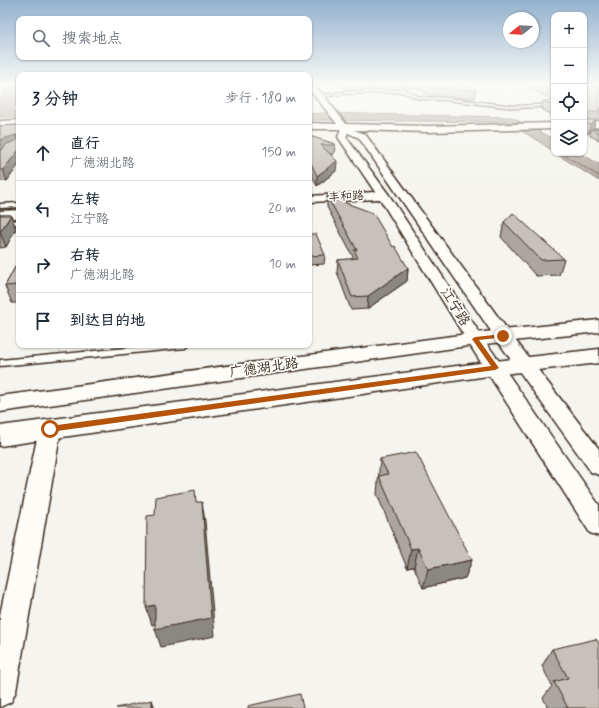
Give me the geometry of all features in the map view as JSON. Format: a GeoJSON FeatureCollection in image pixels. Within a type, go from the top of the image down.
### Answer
{"type":"FeatureCollection","features":[{"type":"Feature","properties":{"kind":"main road","name":"广德湖北路"},"geometry":{"type":"LineString","coordinates":[[0,404],[475,339],[599,326]]}},
{"type":"Feature","properties":{"kind":"main road"},"geometry":{"type":"LineString","coordinates":[[0,436],[495,368],[599,356]]}},
{"type":"Feature","properties":{"kind":"street"},"geometry":{"type":"LineString","coordinates":[[336,117],[343,127]]}},
{"type":"Feature","properties":{"kind":"street"},"geometry":{"type":"LineString","coordinates":[[0,125],[16,125]]}},
{"type":"Feature","properties":{"kind":"street"},"geometry":{"type":"LineString","coordinates":[[587,126],[599,125]]}},
{"type":"Feature","properties":{"kind":"street"},"geometry":{"type":"LineString","coordinates":[[312,127],[535,128]]}},
{"type":"Feature","properties":{"kind":"street"},"geometry":{"type":"LineString","coordinates":[[343,127],[430,131],[551,127]]}},
{"type":"Feature","properties":{"kind":"street","name":"江宁路"},"geometry":{"type":"LineString","coordinates":[[599,466],[503,336],[362,136],[343,127],[342,136],[383,195],[475,339],[599,525]]}},
{"type":"Feature","properties":{"kind":"street","name":"丰和路"},"geometry":{"type":"LineString","coordinates":[[312,199],[383,195]]}},
{"type":"Feature","properties":{"kind":"street"},"geometry":{"type":"LineString","coordinates":[[0,215],[16,214]]}},
{"type":"Feature","properties":{"kind":"street"},"geometry":{"type":"LineString","coordinates":[[0,691],[50,429]]}},
{"type":"Feature","properties":{"kind":"lane"},"geometry":{"type":"LineString","coordinates":[[0,206],[16,205]]}},
{"type":"Feature","properties":{"kind":"lane"},"geometry":{"type":"LineString","coordinates":[[0,224],[16,222]]}},
{"type":"Feature","properties":{"kind":"lane"},"geometry":{"type":"LineString","coordinates":[[0,363],[123,348]]}},
{"type":"Feature","properties":{"kind":"water"},"geometry":{"type":"Polygon","coordinates":[[[312,117],[511,117],[551,137],[551,150],[506,122],[312,120],[312,117]]]}},
{"type":"Feature","properties":{"kind":"water"},"geometry":{"type":"Polygon","coordinates":[[[560,156],[585,156],[599,164],[599,181],[560,156]]]}},
{"type":"Feature","properties":{"kind":"building"},"geometry":{"type":"Polygon","coordinates":[[[587,120],[596,120],[591,125],[587,123],[587,120]]]}},
{"type":"Feature","properties":{"kind":"building"},"geometry":{"type":"Polygon","coordinates":[[[16,125],[16,135],[0,140],[0,126],[16,125]]]}},
{"type":"Feature","properties":{"kind":"building"},"geometry":{"type":"Polygon","coordinates":[[[592,129],[599,129],[599,133],[592,129]]]}},
{"type":"Feature","properties":{"kind":"building"},"geometry":{"type":"Polygon","coordinates":[[[312,137],[335,144],[321,145],[337,161],[317,176],[312,165],[312,137]]]}},
{"type":"Feature","properties":{"kind":"building"},"geometry":{"type":"Polygon","coordinates":[[[16,141],[16,154],[3,170],[0,170],[0,152],[7,144],[16,141]]]}},
{"type":"Feature","properties":{"kind":"building"},"geometry":{"type":"Polygon","coordinates":[[[327,196],[373,213],[393,247],[395,246],[408,268],[368,296],[352,297],[338,260],[358,258],[354,250],[357,250],[327,196]]]}},
{"type":"Feature","properties":{"kind":"building"},"geometry":{"type":"Polygon","coordinates":[[[513,213],[564,259],[541,260],[504,222],[513,213]]]}},
{"type":"Feature","properties":{"kind":"building"},"geometry":{"type":"Polygon","coordinates":[[[0,215],[11,215],[0,232],[0,215]]]}},
{"type":"Feature","properties":{"kind":"building"},"geometry":{"type":"Polygon","coordinates":[[[312,234],[316,234],[325,255],[312,256],[312,234]]]}},
{"type":"Feature","properties":{"kind":"building"},"geometry":{"type":"Polygon","coordinates":[[[16,266],[16,285],[5,286],[16,266]]]}},
{"type":"Feature","properties":{"kind":"building"},"geometry":{"type":"Polygon","coordinates":[[[416,452],[472,560],[428,569],[418,548],[411,549],[379,476],[388,474],[380,459],[416,452]]]}},
{"type":"Feature","properties":{"kind":"building"},"geometry":{"type":"Polygon","coordinates":[[[195,490],[196,502],[202,502],[211,618],[155,629],[155,605],[146,607],[147,516],[155,515],[156,497],[195,490]]]}},
{"type":"Feature","properties":{"kind":"building"},"geometry":{"type":"Polygon","coordinates":[[[596,639],[599,644],[599,708],[568,708],[554,682],[568,678],[552,649],[596,639]]]}},
{"type":"Feature","properties":{"kind":"building"},"geometry":{"type":"Polygon","coordinates":[[[300,694],[303,708],[248,708],[248,706],[300,694]]]}},
{"type":"Feature","properties":{"kind":"building"},"geometry":{"type":"Polygon","coordinates":[[[152,700],[152,708],[116,708],[152,700]]]}},
{"type":"Feature","properties":{"kind":"route"},"geometry":{"type":"LineString","coordinates":[[50,429],[495,368],[475,339],[503,336]]}}]}
